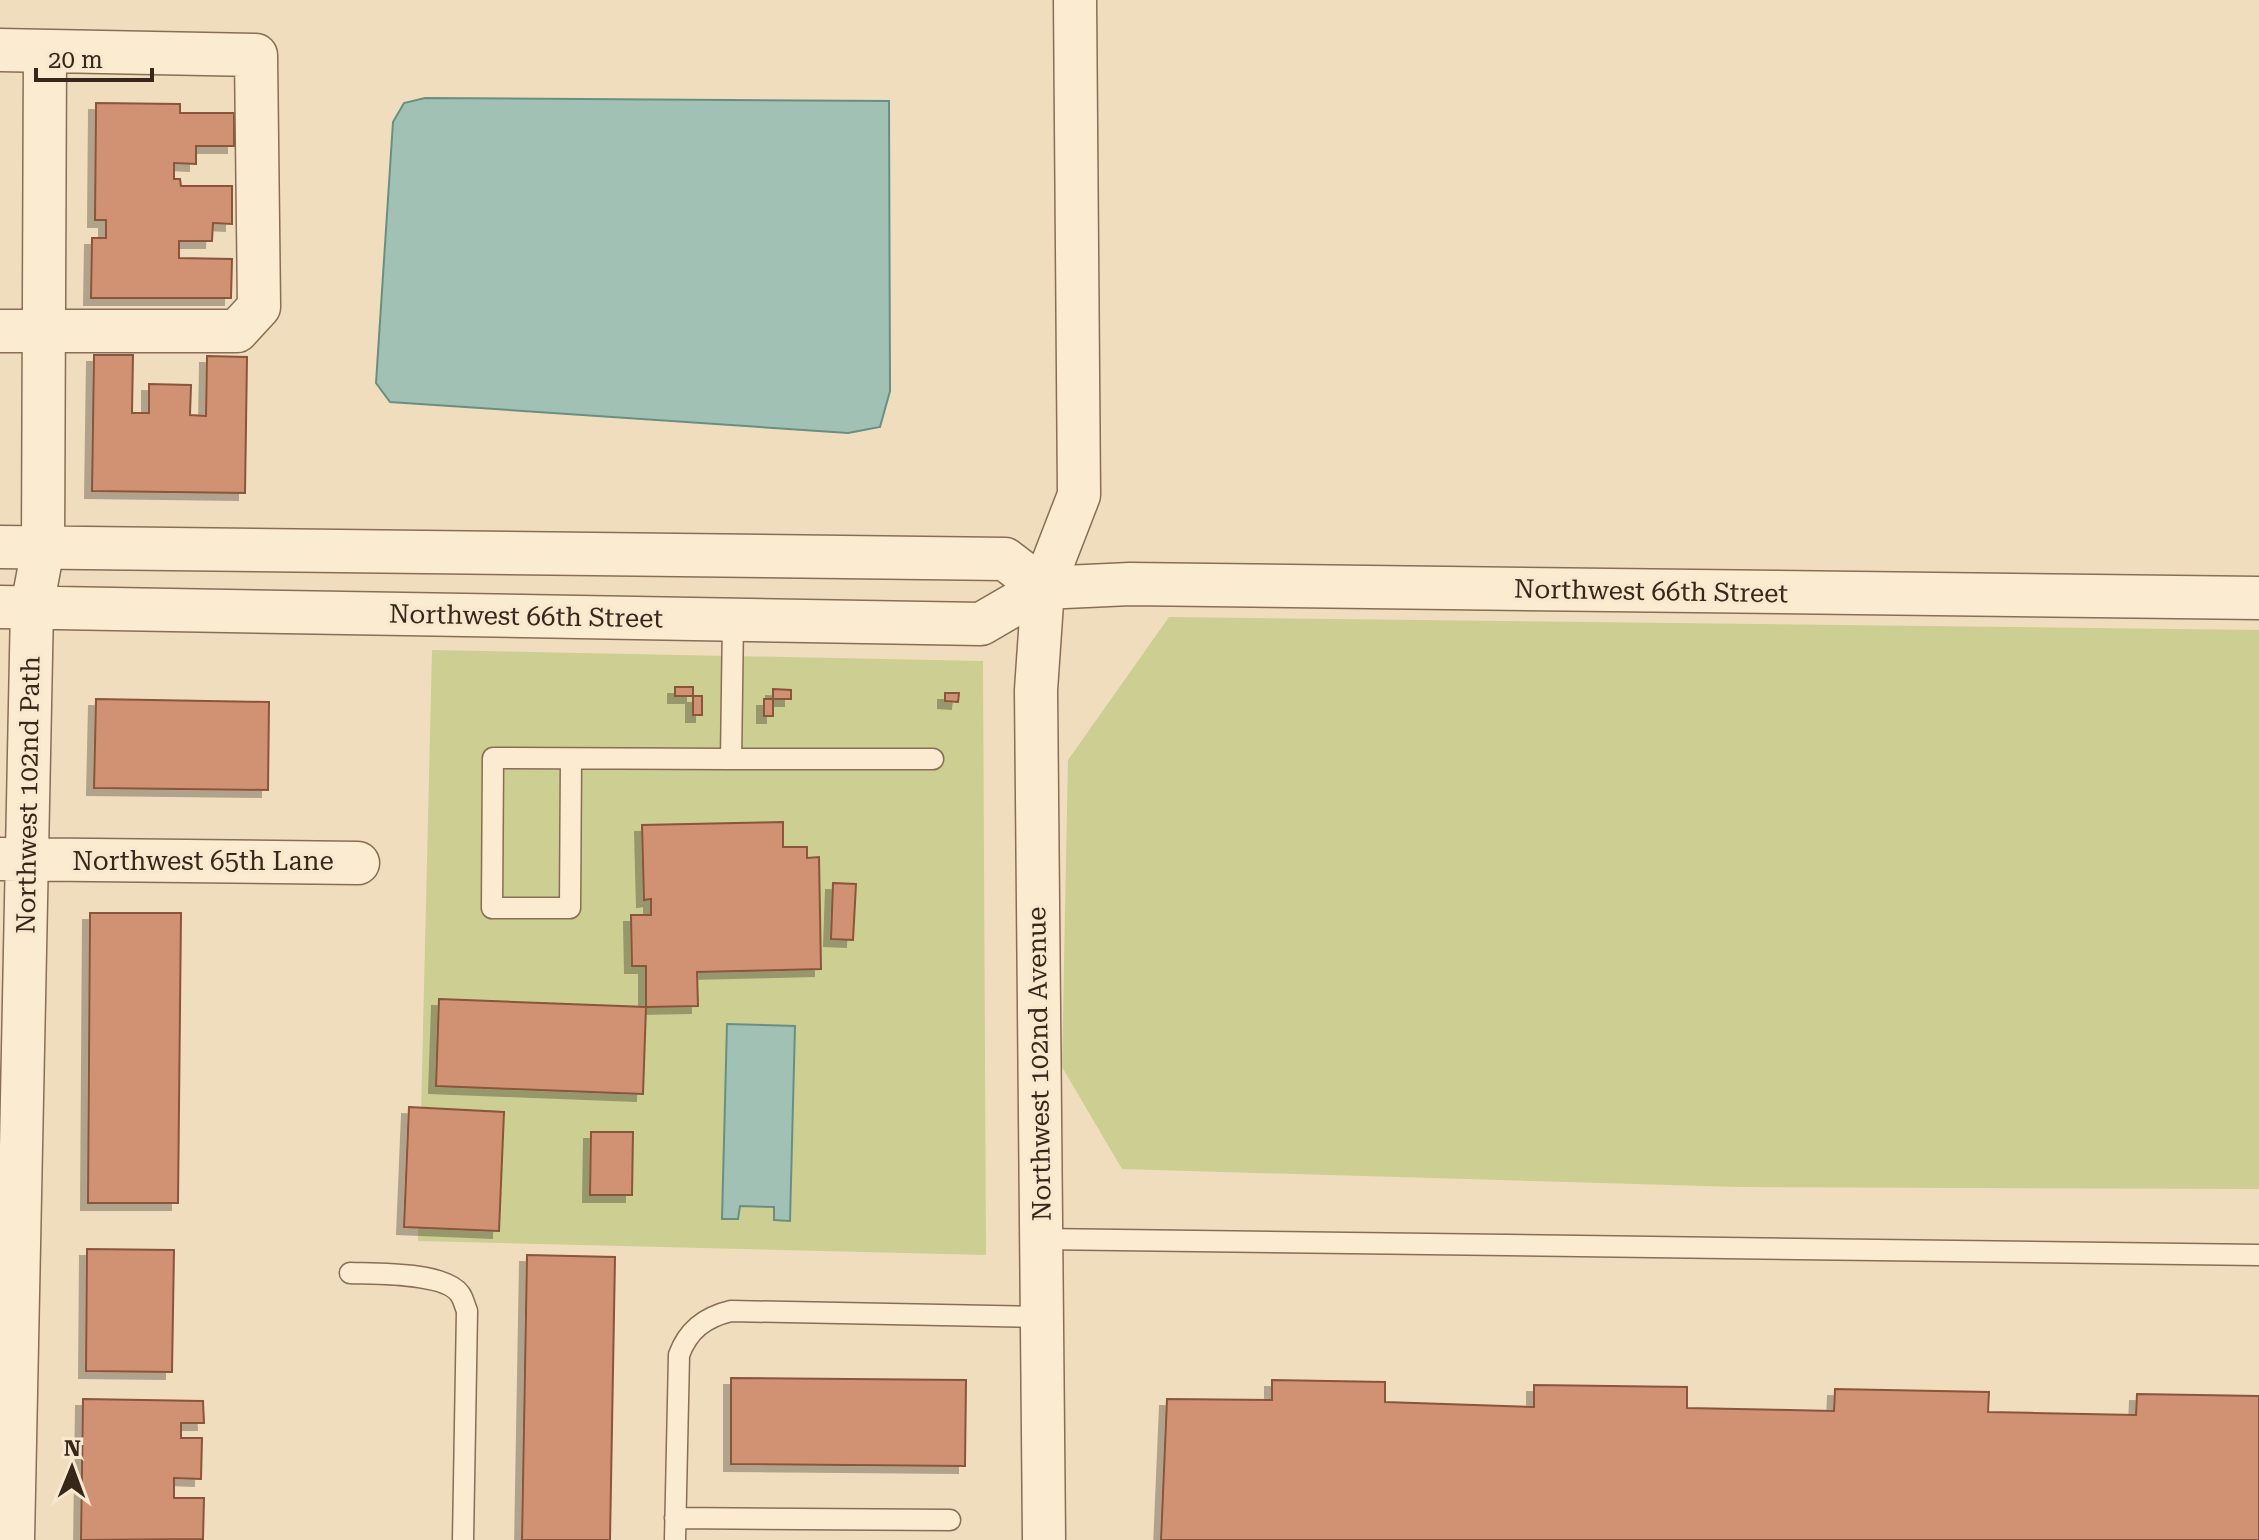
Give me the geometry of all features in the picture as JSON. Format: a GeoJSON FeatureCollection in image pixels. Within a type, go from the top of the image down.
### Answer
{"type":"FeatureCollection","features":[{"type":"Feature","properties":{"kind":"street","name":"Northwest 102nd Avenue"},"geometry":{"type":"LineString","coordinates":[[1044,1540],[1036,690],[1043,588],[1079,495],[1075,0]]}},
{"type":"Feature","properties":{"kind":"street"},"geometry":{"type":"LineString","coordinates":[[0,50],[256,55],[259,307],[237,331],[0,331]]}},
{"type":"Feature","properties":{"kind":"street","name":"Northwest 102nd Path"},"geometry":{"type":"LineString","coordinates":[[13,1540],[16,607],[43,548],[45,51]]}},
{"type":"Feature","properties":{"kind":"street"},"geometry":{"type":"LineString","coordinates":[[0,547],[1005,559],[1043,588]]}},
{"type":"Feature","properties":{"kind":"street","name":"Northwest 66th Street"},"geometry":{"type":"LineString","coordinates":[[16,607],[981,624],[1043,588],[1130,584],[2259,598]]}},
{"type":"Feature","properties":{"kind":"street","name":"Northwest 65th Lane"},"geometry":{"type":"LineString","coordinates":[[13,860],[358,863]]}},
{"type":"Feature","properties":{"kind":"lane"},"geometry":{"type":"LineString","coordinates":[[731,759],[733,620]]}},
{"type":"Feature","properties":{"kind":"lane"},"geometry":{"type":"LineString","coordinates":[[571,759],[570,908],[492,908],[493,758],[933,759]]}},
{"type":"Feature","properties":{"kind":"lane"},"geometry":{"type":"LineString","coordinates":[[1041,1239],[2259,1255]]}},
{"type":"Feature","properties":{"kind":"lane"},"geometry":{"type":"LineString","coordinates":[[350,1273],[410,1276],[442,1282],[459,1291],[467,1311],[463,1540]]}},
{"type":"Feature","properties":{"kind":"lane"},"geometry":{"type":"LineString","coordinates":[[675,1540],[679,1355],[690,1333],[708,1318],[731,1311],[1042,1317]]}},
{"type":"Feature","properties":{"kind":"lane"},"geometry":{"type":"LineString","coordinates":[[675,1518],[950,1520]]}},
{"type":"Feature","properties":{"kind":"green space"},"geometry":{"type":"Polygon","coordinates":[[[1169,617],[2259,630],[2259,1189],[1739,1187],[1122,1169],[1062,1067],[1068,760],[1169,617]]]}},
{"type":"Feature","properties":{"kind":"green space"},"geometry":{"type":"Polygon","coordinates":[[[432,650],[983,661],[986,1255],[418,1241],[432,650]]]}},
{"type":"Feature","properties":{"kind":"shaded area"},"geometry":{"type":"Polygon","coordinates":[[[425,98],[889,101],[890,391],[880,427],[848,433],[390,402],[376,383],[393,122],[404,103],[425,98]]]}},
{"type":"Feature","properties":{"kind":"shaded area"},"geometry":{"type":"Polygon","coordinates":[[[727,1024],[795,1026],[790,1221],[774,1220],[774,1207],[740,1206],[738,1219],[722,1219],[727,1024]]]}},
{"type":"Feature","properties":{"kind":"building"},"geometry":{"type":"Polygon","coordinates":[[[96,103],[180,104],[180,113],[234,113],[234,146],[196,146],[196,164],[174,163],[174,179],[180,179],[181,186],[232,186],[232,224],[213,223],[212,241],[179,241],[179,258],[232,259],[231,298],[91,298],[92,238],[106,238],[106,220],[95,220],[96,103]]]}},
{"type":"Feature","properties":{"kind":"building"},"geometry":{"type":"Polygon","coordinates":[[[94,355],[133,355],[132,413],[149,413],[149,384],[191,385],[190,415],[206,416],[207,356],[247,357],[245,493],[92,491],[94,355]]]}},
{"type":"Feature","properties":{"kind":"building"},"geometry":{"type":"Polygon","coordinates":[[[675,687],[693,687],[693,696],[675,696],[675,687]]]}},
{"type":"Feature","properties":{"kind":"building"},"geometry":{"type":"Polygon","coordinates":[[[773,689],[791,690],[791,699],[773,699],[773,689]]]}},
{"type":"Feature","properties":{"kind":"building"},"geometry":{"type":"Polygon","coordinates":[[[945,693],[959,693],[958,702],[945,701],[945,693]]]}},
{"type":"Feature","properties":{"kind":"building"},"geometry":{"type":"Polygon","coordinates":[[[693,696],[702,696],[702,715],[693,715],[693,696]]]}},
{"type":"Feature","properties":{"kind":"building"},"geometry":{"type":"Polygon","coordinates":[[[96,699],[269,702],[268,790],[94,788],[96,699]]]}},
{"type":"Feature","properties":{"kind":"building"},"geometry":{"type":"Polygon","coordinates":[[[764,699],[773,699],[773,716],[764,716],[764,699]]]}},
{"type":"Feature","properties":{"kind":"building"},"geometry":{"type":"Polygon","coordinates":[[[783,822],[783,847],[807,847],[807,858],[819,857],[821,969],[697,972],[698,1006],[646,1007],[646,966],[632,966],[631,915],[651,915],[651,899],[644,900],[642,825],[783,822]]]}},
{"type":"Feature","properties":{"kind":"building"},"geometry":{"type":"Polygon","coordinates":[[[833,883],[856,884],[853,940],[831,939],[833,883]]]}},
{"type":"Feature","properties":{"kind":"building"},"geometry":{"type":"Polygon","coordinates":[[[90,913],[181,913],[178,1203],[88,1203],[90,913]]]}},
{"type":"Feature","properties":{"kind":"building"},"geometry":{"type":"Polygon","coordinates":[[[439,999],[646,1007],[643,1094],[436,1086],[439,999]]]}},
{"type":"Feature","properties":{"kind":"building"},"geometry":{"type":"Polygon","coordinates":[[[409,1107],[504,1112],[499,1231],[404,1227],[409,1107]]]}},
{"type":"Feature","properties":{"kind":"building"},"geometry":{"type":"Polygon","coordinates":[[[591,1132],[633,1132],[632,1195],[590,1195],[591,1132]]]}},
{"type":"Feature","properties":{"kind":"building"},"geometry":{"type":"Polygon","coordinates":[[[87,1249],[174,1250],[172,1372],[86,1371],[87,1249]]]}},
{"type":"Feature","properties":{"kind":"building"},"geometry":{"type":"Polygon","coordinates":[[[527,1255],[615,1257],[610,1540],[522,1540],[527,1255]]]}},
{"type":"Feature","properties":{"kind":"building"},"geometry":{"type":"Polygon","coordinates":[[[731,1378],[966,1380],[965,1466],[731,1464],[731,1378]]]}},
{"type":"Feature","properties":{"kind":"building"},"geometry":{"type":"Polygon","coordinates":[[[1272,1380],[1385,1382],[1385,1402],[1534,1407],[1534,1385],[1687,1387],[1687,1408],[1834,1411],[1835,1389],[1989,1392],[1988,1412],[2136,1415],[2137,1394],[2259,1396],[2259,1540],[1161,1540],[1167,1399],[1272,1400],[1272,1380]]]}},
{"type":"Feature","properties":{"kind":"building"},"geometry":{"type":"Polygon","coordinates":[[[83,1399],[203,1401],[204,1423],[181,1423],[181,1438],[202,1438],[201,1479],[174,1478],[174,1498],[204,1498],[203,1539],[81,1540],[83,1399]]]}}]}
